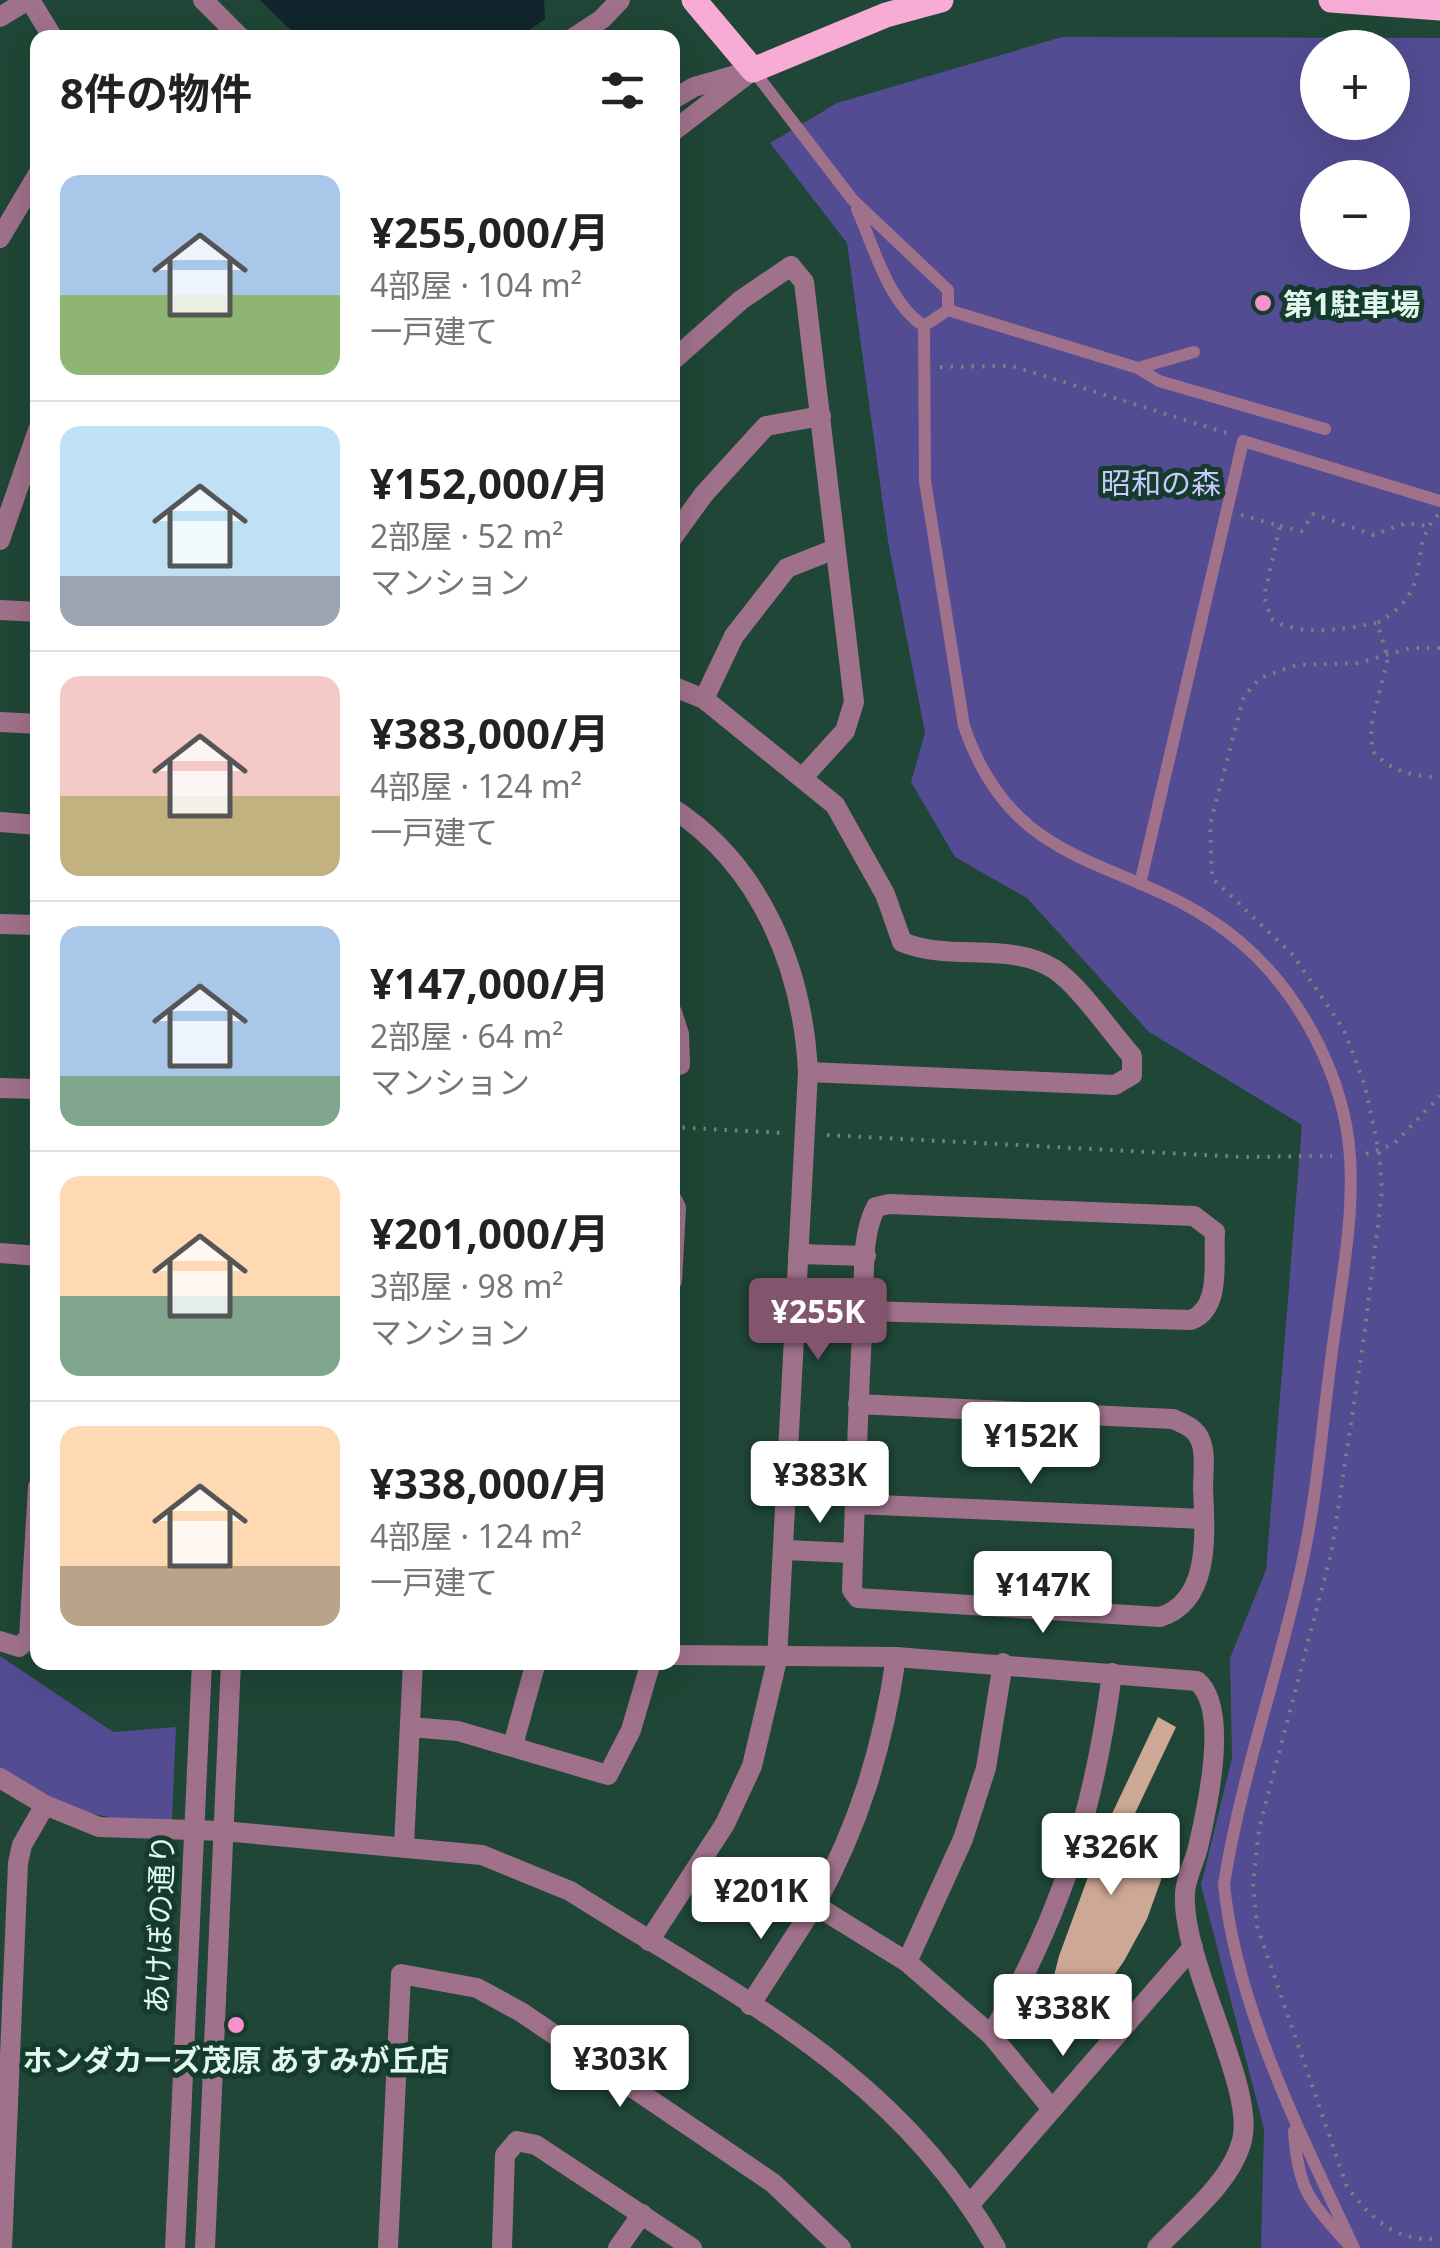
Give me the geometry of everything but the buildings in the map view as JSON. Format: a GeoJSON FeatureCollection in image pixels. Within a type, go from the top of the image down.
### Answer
{"type":"FeatureCollection","features":[{"type":"Feature","properties":{"kind":"main road"},"geometry":{"type":"LineString","coordinates":[[694,0],[753,70],[851,28],[941,0]]}},
{"type":"Feature","properties":{"kind":"main road"},"geometry":{"type":"LineString","coordinates":[[1330,0],[1440,8]]}},
{"type":"Feature","properties":{"kind":"street"},"geometry":{"type":"LineString","coordinates":[[0,17],[29,0],[48,30]]}},
{"type":"Feature","properties":{"kind":"street"},"geometry":{"type":"LineString","coordinates":[[203,0],[233,30]]}},
{"type":"Feature","properties":{"kind":"street"},"geometry":{"type":"LineString","coordinates":[[585,30],[620,0]]}},
{"type":"Feature","properties":{"kind":"street"},"geometry":{"type":"LineString","coordinates":[[680,95],[694,87],[753,70]]}},
{"type":"Feature","properties":{"kind":"street"},"geometry":{"type":"LineString","coordinates":[[680,126],[753,70]]}},
{"type":"Feature","properties":{"kind":"street"},"geometry":{"type":"LineString","coordinates":[[0,238],[30,187]]}},
{"type":"Feature","properties":{"kind":"street"},"geometry":{"type":"LineString","coordinates":[[680,353],[741,300],[791,266],[804,282],[854,710],[845,731],[804,776]]}},
{"type":"Feature","properties":{"kind":"street"},"geometry":{"type":"LineString","coordinates":[[680,527],[704,494],[766,426],[821,416]]}},
{"type":"Feature","properties":{"kind":"street"},"geometry":{"type":"LineString","coordinates":[[0,540],[30,453]]}},
{"type":"Feature","properties":{"kind":"street"},"geometry":{"type":"LineString","coordinates":[[704,699],[734,636],[787,568],[836,549]]}},
{"type":"Feature","properties":{"kind":"street"},"geometry":{"type":"LineString","coordinates":[[0,610],[30,612]]}},
{"type":"Feature","properties":{"kind":"street"},"geometry":{"type":"LineString","coordinates":[[680,689],[704,699],[804,776],[834,805],[859,843],[902,942],[919,950],[1021,956],[1056,970],[1132,1056],[1132,1075],[1115,1085],[808,1072]]}},
{"type":"Feature","properties":{"kind":"street"},"geometry":{"type":"LineString","coordinates":[[0,722],[30,724]]}},
{"type":"Feature","properties":{"kind":"street"},"geometry":{"type":"LineString","coordinates":[[649,1942],[726,1824],[752,1766],[776,1660],[785,1550],[808,1072],[806,1024],[795,977],[770,918],[734,864],[680,815]]}},
{"type":"Feature","properties":{"kind":"street"},"geometry":{"type":"LineString","coordinates":[[0,822],[30,824]]}},
{"type":"Feature","properties":{"kind":"street"},"geometry":{"type":"LineString","coordinates":[[0,924],[30,926]]}},
{"type":"Feature","properties":{"kind":"street"},"geometry":{"type":"LineString","coordinates":[[680,1034],[680,1065]]}},
{"type":"Feature","properties":{"kind":"street"},"geometry":{"type":"LineString","coordinates":[[0,1088],[30,1089]]}},
{"type":"Feature","properties":{"kind":"street"},"geometry":{"type":"LineString","coordinates":[[858,1404],[1172,1419],[1191,1427],[1202,1443],[1204,1519],[1203,1561],[1190,1597],[1179,1612],[1160,1618],[867,1602],[852,1590],[858,1404],[866,1256],[869,1221],[876,1208],[889,1204],[1194,1216],[1215,1232],[1211,1302],[1204,1315],[1191,1320],[864,1311]]}},
{"type":"Feature","properties":{"kind":"street"},"geometry":{"type":"LineString","coordinates":[[0,1253],[30,1255]]}},
{"type":"Feature","properties":{"kind":"street"},"geometry":{"type":"LineString","coordinates":[[798,1254],[866,1256]]}},
{"type":"Feature","properties":{"kind":"street"},"geometry":{"type":"LineString","coordinates":[[855,1504],[1204,1519]]}},
{"type":"Feature","properties":{"kind":"street"},"geometry":{"type":"LineString","coordinates":[[785,1550],[853,1553]]}},
{"type":"Feature","properties":{"kind":"street"},"geometry":{"type":"LineString","coordinates":[[0,1641],[19,1647],[29,1638],[30,1621]]}},
{"type":"Feature","properties":{"kind":"street"},"geometry":{"type":"LineString","coordinates":[[680,1656],[776,1660],[896,1657],[1003,1663],[1197,1681],[1208,1690],[1214,1707],[1212,1766],[1199,1844],[1184,1894],[1193,1947],[1240,2103],[1243,2139],[1222,2178],[1157,2248]]}},
{"type":"Feature","properties":{"kind":"street"},"geometry":{"type":"LineString","coordinates":[[750,2005],[815,1905],[862,1809],[885,1732],[896,1657]]}},
{"type":"Feature","properties":{"kind":"street"},"geometry":{"type":"LineString","coordinates":[[907,1962],[963,1840],[986,1768],[1003,1663]]}},
{"type":"Feature","properties":{"kind":"street","name":"あけぼの通り"},"geometry":{"type":"LineString","coordinates":[[175,2248],[202,1670]]}},
{"type":"Feature","properties":{"kind":"street","name":"あけぼの通り"},"geometry":{"type":"LineString","coordinates":[[205,2248],[231,1670]]}},
{"type":"Feature","properties":{"kind":"street"},"geometry":{"type":"LineString","coordinates":[[404,1845],[413,1670]]}},
{"type":"Feature","properties":{"kind":"street"},"geometry":{"type":"LineString","coordinates":[[513,1745],[534,1670]]}},
{"type":"Feature","properties":{"kind":"street"},"geometry":{"type":"LineString","coordinates":[[410,1727],[458,1731],[608,1776],[631,1730],[649,1670]]}},
{"type":"Feature","properties":{"kind":"street"},"geometry":{"type":"LineString","coordinates":[[991,2035],[1034,1958],[1089,1813],[1112,1673]]}},
{"type":"Feature","properties":{"kind":"street"},"geometry":{"type":"LineString","coordinates":[[0,1778],[45,1806],[99,1827],[194,1829],[404,1845],[482,1855],[526,1870],[570,1891],[750,2005],[860,2081],[936,2156],[971,2204],[996,2248]]}},
{"type":"Feature","properties":{"kind":"street"},"geometry":{"type":"LineString","coordinates":[[2,2248],[9,1908],[22,1845],[45,1806]]}},
{"type":"Feature","properties":{"kind":"street"},"geometry":{"type":"LineString","coordinates":[[815,1905],[907,1962],[991,2035],[1052,2110]]}},
{"type":"Feature","properties":{"kind":"street"},"geometry":{"type":"LineString","coordinates":[[971,2204],[1193,1947]]}},
{"type":"Feature","properties":{"kind":"street"},"geometry":{"type":"LineString","coordinates":[[388,2248],[401,1974],[477,1988],[521,2012],[773,2183],[841,2248]]}},
{"type":"Feature","properties":{"kind":"street"},"geometry":{"type":"LineString","coordinates":[[502,2248],[506,2155],[517,2140],[536,2145],[692,2248]]}},
{"type":"Feature","properties":{"kind":"street"},"geometry":{"type":"LineString","coordinates":[[618,2248],[642,2214]]}},
{"type":"Feature","properties":{"kind":"lane"},"geometry":{"type":"LineString","coordinates":[[753,70],[852,199],[948,290],[948,310]]}},
{"type":"Feature","properties":{"kind":"lane"},"geometry":{"type":"LineString","coordinates":[[852,199],[898,301],[910,317],[924,326]]}},
{"type":"Feature","properties":{"kind":"lane"},"geometry":{"type":"LineString","coordinates":[[924,326],[948,310]]}},
{"type":"Feature","properties":{"kind":"lane"},"geometry":{"type":"LineString","coordinates":[[948,310],[1138,368],[1158,382],[1324,429]]}},
{"type":"Feature","properties":{"kind":"lane"},"geometry":{"type":"LineString","coordinates":[[924,326],[924,482],[964,726],[976,764],[1004,806],[1038,836],[1220,925],[1257,956],[1284,988],[1313,1036],[1334,1086],[1350,1156],[1343,1272],[1302,1566],[1224,1884],[1235,1948],[1294,2124],[1352,2248]]}},
{"type":"Feature","properties":{"kind":"lane"},"geometry":{"type":"LineString","coordinates":[[1138,368],[1194,352]]}},
{"type":"Feature","properties":{"kind":"lane"},"geometry":{"type":"LineString","coordinates":[[1140,884],[1243,441],[1440,501]]}},
{"type":"Feature","properties":{"kind":"path"},"geometry":{"type":"LineString","coordinates":[[924,368],[1012,366],[1220,428],[1243,441]]}},
{"type":"Feature","properties":{"kind":"path"},"geometry":{"type":"LineString","coordinates":[[1227,510],[1302,532],[1313,514],[1374,535],[1406,523],[1427,526]]}},
{"type":"Feature","properties":{"kind":"path"},"geometry":{"type":"LineString","coordinates":[[1280,526],[1264,596],[1271,619],[1284,627],[1335,631],[1377,623],[1410,596],[1420,574],[1427,526],[1440,513]]}},
{"type":"Feature","properties":{"kind":"path"},"geometry":{"type":"LineString","coordinates":[[1377,623],[1388,658],[1371,726],[1372,752],[1402,774],[1440,778]]}},
{"type":"Feature","properties":{"kind":"path"},"geometry":{"type":"LineString","coordinates":[[1440,648],[1410,648],[1388,658],[1296,665],[1260,678],[1244,696],[1210,825],[1209,854],[1212,878],[1293,955],[1344,1030],[1364,1086],[1379,1152],[1382,1191],[1332,1550],[1259,1829],[1253,1906],[1347,2187],[1366,2212],[1388,2229],[1408,2238],[1440,2238]]}},
{"type":"Feature","properties":{"kind":"path"},"geometry":{"type":"LineString","coordinates":[[680,1127],[1244,1156],[1350,1156],[1379,1152],[1416,1124],[1440,1096]]}},
{"type":"Feature","properties":{"kind":"green space","name":"昭和の森"},"geometry":{"type":"Polygon","coordinates":[[[1062,37],[1300,38],[1300,140],[1410,140],[1410,38],[1440,38],[1440,2248],[1261,2248],[1264,2129],[1201,1885],[1232,1758],[1230,1658],[1266,1570],[1302,1125],[1149,1032],[1027,898],[955,857],[911,782],[925,733],[888,541],[847,243],[770,143],[837,103],[1062,37]]]}},
{"type":"Feature","properties":{"kind":"green space"},"geometry":{"type":"Polygon","coordinates":[[[0,1656],[113,1732],[176,1727],[172,1821],[121,1819],[82,1810],[44,1794],[0,1768],[0,1656]]]}},
{"type":"Feature","properties":{"kind":"water"},"geometry":{"type":"Polygon","coordinates":[[[260,0],[544,0],[545,19],[530,30],[291,30],[260,0]]]}},
{"type":"Feature","properties":{"kind":"place","name":"第1駐車場"},"geometry":{"type":"Point","coordinates":[1263,303]}},
{"type":"Feature","properties":{"kind":"place","name":"ホンダカーズ茂原 あすみが丘店"},"geometry":{"type":"Point","coordinates":[236,2025]}}]}
